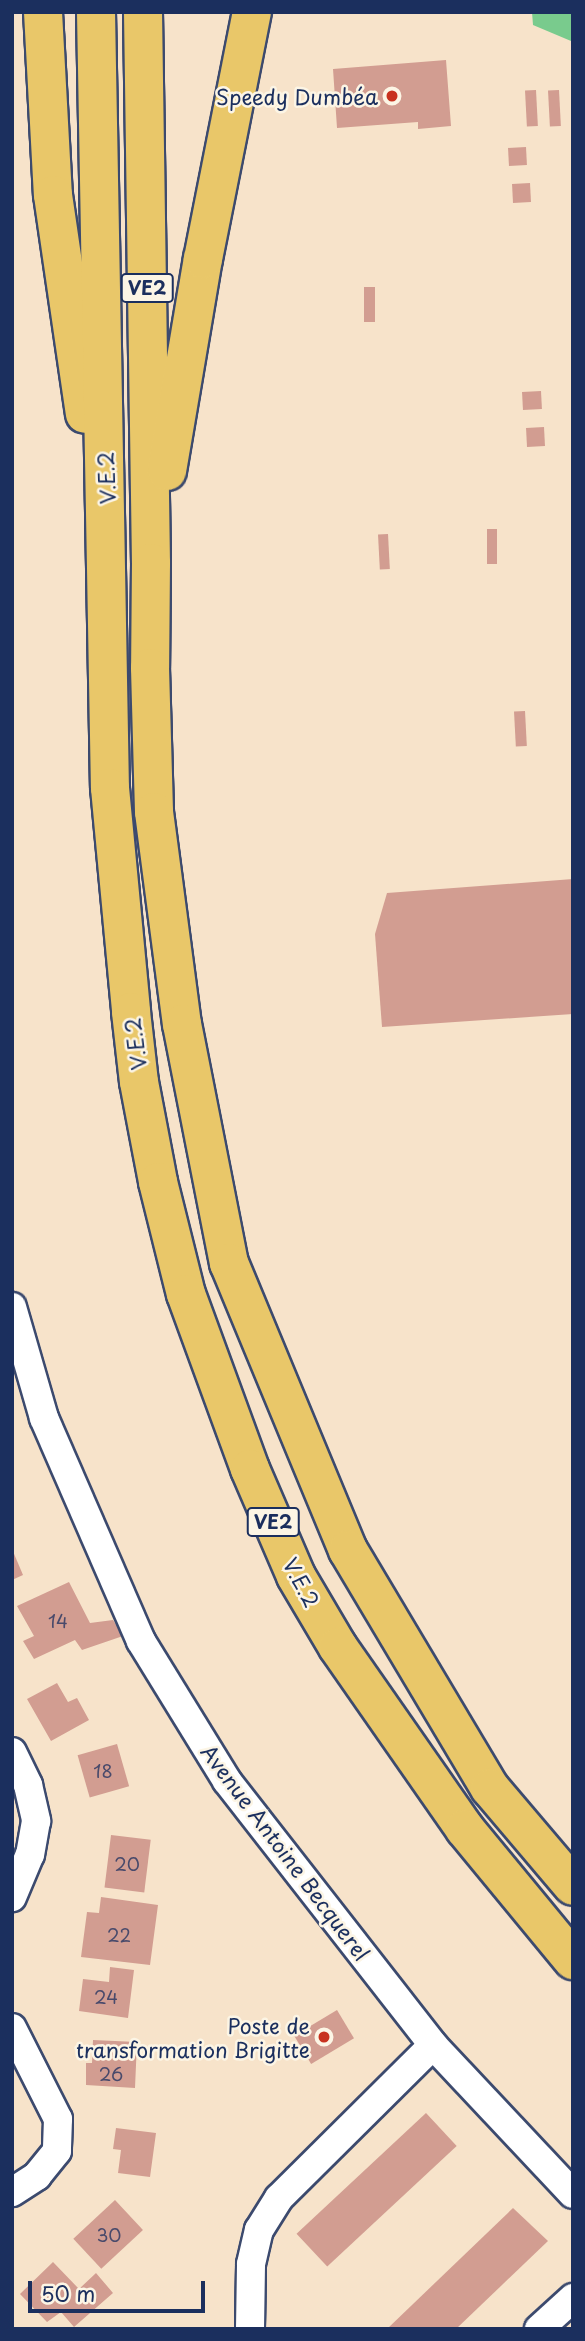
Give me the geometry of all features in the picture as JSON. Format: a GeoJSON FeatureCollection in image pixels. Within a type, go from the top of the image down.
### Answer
{"type":"FeatureCollection","features":[{"type":"Feature","properties":{"kind":"highway"},"geometry":{"type":"LineString","coordinates":[[43,12],[53,195],[78,373],[108,540]]}},
{"type":"Feature","properties":{"kind":"highway","name":"V.E.2"},"geometry":{"type":"LineString","coordinates":[[96,12],[108,540],[110,788],[139,1082],[158,1182],[186,1294],[250,1469],[303,1588],[338,1647],[464,1829],[573,1960]]}},
{"type":"Feature","properties":{"kind":"highway","name":"V.E.2"},"geometry":{"type":"LineString","coordinates":[[143,12],[154,811],[182,1024],[229,1263],[348,1550],[490,1788],[573,1885]]}},
{"type":"Feature","properties":{"kind":"highway"},"geometry":{"type":"LineString","coordinates":[[151,563],[206,246],[252,12]]}},
{"type":"Feature","properties":{"kind":"street","name":"Avenue Antoine Becquerel"},"geometry":{"type":"LineString","coordinates":[[12,1307],[44,1418],[141,1641],[227,1781],[433,2045],[573,2194]]}},
{"type":"Feature","properties":{"kind":"street"},"geometry":{"type":"LineString","coordinates":[[12,1752],[28,1785],[36,1821],[30,1854],[12,1897]]}},
{"type":"Feature","properties":{"kind":"street"},"geometry":{"type":"LineString","coordinates":[[12,2028],[58,2119],[57,2151],[37,2176],[12,2192]]}},
{"type":"Feature","properties":{"kind":"street"},"geometry":{"type":"LineString","coordinates":[[250,2329],[251,2264],[258,2230],[279,2198],[433,2045]]}},
{"type":"Feature","properties":{"kind":"street"},"geometry":{"type":"LineString","coordinates":[[539,2329],[573,2298]]}},
{"type":"Feature","properties":{"kind":"green space"},"geometry":{"type":"Polygon","coordinates":[[[532,12],[573,12],[571,41],[533,25],[532,12]]]}},
{"type":"Feature","properties":{"kind":"building","name":"Speedy Dumbéa"},"geometry":{"type":"Polygon","coordinates":[[[446,60],[451,126],[418,129],[418,122],[337,128],[333,69],[446,60]]]}},
{"type":"Feature","properties":{"kind":"building"},"geometry":{"type":"Polygon","coordinates":[[[536,90],[538,126],[527,127],[525,91],[536,90]]]}},
{"type":"Feature","properties":{"kind":"building"},"geometry":{"type":"Polygon","coordinates":[[[559,90],[561,126],[550,127],[548,91],[559,90]]]}},
{"type":"Feature","properties":{"kind":"building"},"geometry":{"type":"Polygon","coordinates":[[[526,147],[527,165],[509,166],[508,148],[526,147]]]}},
{"type":"Feature","properties":{"kind":"building"},"geometry":{"type":"Polygon","coordinates":[[[530,183],[531,202],[513,203],[512,184],[530,183]]]}},
{"type":"Feature","properties":{"kind":"building"},"geometry":{"type":"Polygon","coordinates":[[[364,287],[375,287],[375,322],[364,322],[364,287]]]}},
{"type":"Feature","properties":{"kind":"building"},"geometry":{"type":"Polygon","coordinates":[[[541,391],[542,409],[523,410],[522,392],[541,391]]]}},
{"type":"Feature","properties":{"kind":"building"},"geometry":{"type":"Polygon","coordinates":[[[544,427],[545,446],[527,447],[526,428],[544,427]]]}},
{"type":"Feature","properties":{"kind":"building"},"geometry":{"type":"Polygon","coordinates":[[[487,529],[497,529],[497,564],[487,564],[487,529]]]}},
{"type":"Feature","properties":{"kind":"building"},"geometry":{"type":"Polygon","coordinates":[[[388,534],[390,569],[380,569],[378,535],[388,534]]]}},
{"type":"Feature","properties":{"kind":"building"},"geometry":{"type":"Polygon","coordinates":[[[525,711],[527,746],[516,747],[514,712],[525,711]]]}},
{"type":"Feature","properties":{"kind":"building"},"geometry":{"type":"Polygon","coordinates":[[[573,879],[573,1014],[382,1027],[375,934],[387,893],[573,879]]]}},
{"type":"Feature","properties":{"kind":"building"},"geometry":{"type":"Polygon","coordinates":[[[12,1549],[23,1575],[12,1580],[12,1549]]]}},
{"type":"Feature","properties":{"kind":"building"},"geometry":{"type":"Polygon","coordinates":[[[69,1582],[90,1623],[113,1620],[123,1636],[82,1650],[75,1640],[34,1659],[23,1641],[34,1636],[17,1606],[69,1582]]]}},
{"type":"Feature","properties":{"kind":"building"},"geometry":{"type":"Polygon","coordinates":[[[57,1683],[68,1702],[77,1698],[89,1720],[51,1741],[27,1699],[57,1683]]]}},
{"type":"Feature","properties":{"kind":"building"},"geometry":{"type":"Polygon","coordinates":[[[117,1744],[129,1786],[90,1798],[78,1755],[117,1744]]]}},
{"type":"Feature","properties":{"kind":"building"},"geometry":{"type":"Polygon","coordinates":[[[111,1835],[151,1840],[144,1892],[105,1888],[111,1835]]]}},
{"type":"Feature","properties":{"kind":"building"},"geometry":{"type":"Polygon","coordinates":[[[101,1897],[158,1905],[150,1965],[81,1957],[87,1912],[99,1913],[101,1897]]]}},
{"type":"Feature","properties":{"kind":"building"},"geometry":{"type":"Polygon","coordinates":[[[110,1967],[134,1970],[128,2018],[79,2011],[83,1979],[109,1982],[110,1967]]]}},
{"type":"Feature","properties":{"kind":"building","name":"Poste de transformation Brigitte"},"geometry":{"type":"Polygon","coordinates":[[[337,2010],[354,2038],[311,2064],[294,2036],[337,2010]]]}},
{"type":"Feature","properties":{"kind":"building"},"geometry":{"type":"Polygon","coordinates":[[[93,2040],[137,2042],[135,2088],[86,2085],[86,2063],[92,2063],[93,2040]]]}},
{"type":"Feature","properties":{"kind":"building"},"geometry":{"type":"Polygon","coordinates":[[[426,2113],[457,2146],[327,2267],[297,2234],[426,2113]]]}},
{"type":"Feature","properties":{"kind":"building"},"geometry":{"type":"Polygon","coordinates":[[[116,2128],[156,2133],[150,2177],[118,2173],[121,2150],[113,2149],[116,2128]]]}},
{"type":"Feature","properties":{"kind":"building"},"geometry":{"type":"Polygon","coordinates":[[[115,2200],[143,2230],[101,2269],[73,2239],[115,2200]]]}},
{"type":"Feature","properties":{"kind":"building"},"geometry":{"type":"Polygon","coordinates":[[[513,2208],[548,2241],[456,2329],[387,2329],[513,2208]]]}},
{"type":"Feature","properties":{"kind":"building"},"geometry":{"type":"Polygon","coordinates":[[[53,2262],[79,2289],[96,2273],[113,2293],[74,2327],[61,2312],[47,2322],[20,2294],[53,2262]]]}},
{"type":"Feature","properties":{"kind":"place","name":"Speedy Dumbéa"},"geometry":{"type":"Point","coordinates":[392,96]}},
{"type":"Feature","properties":{"kind":"place","name":"Poste de transformation Brigitte"},"geometry":{"type":"Point","coordinates":[324,2037]}}]}
